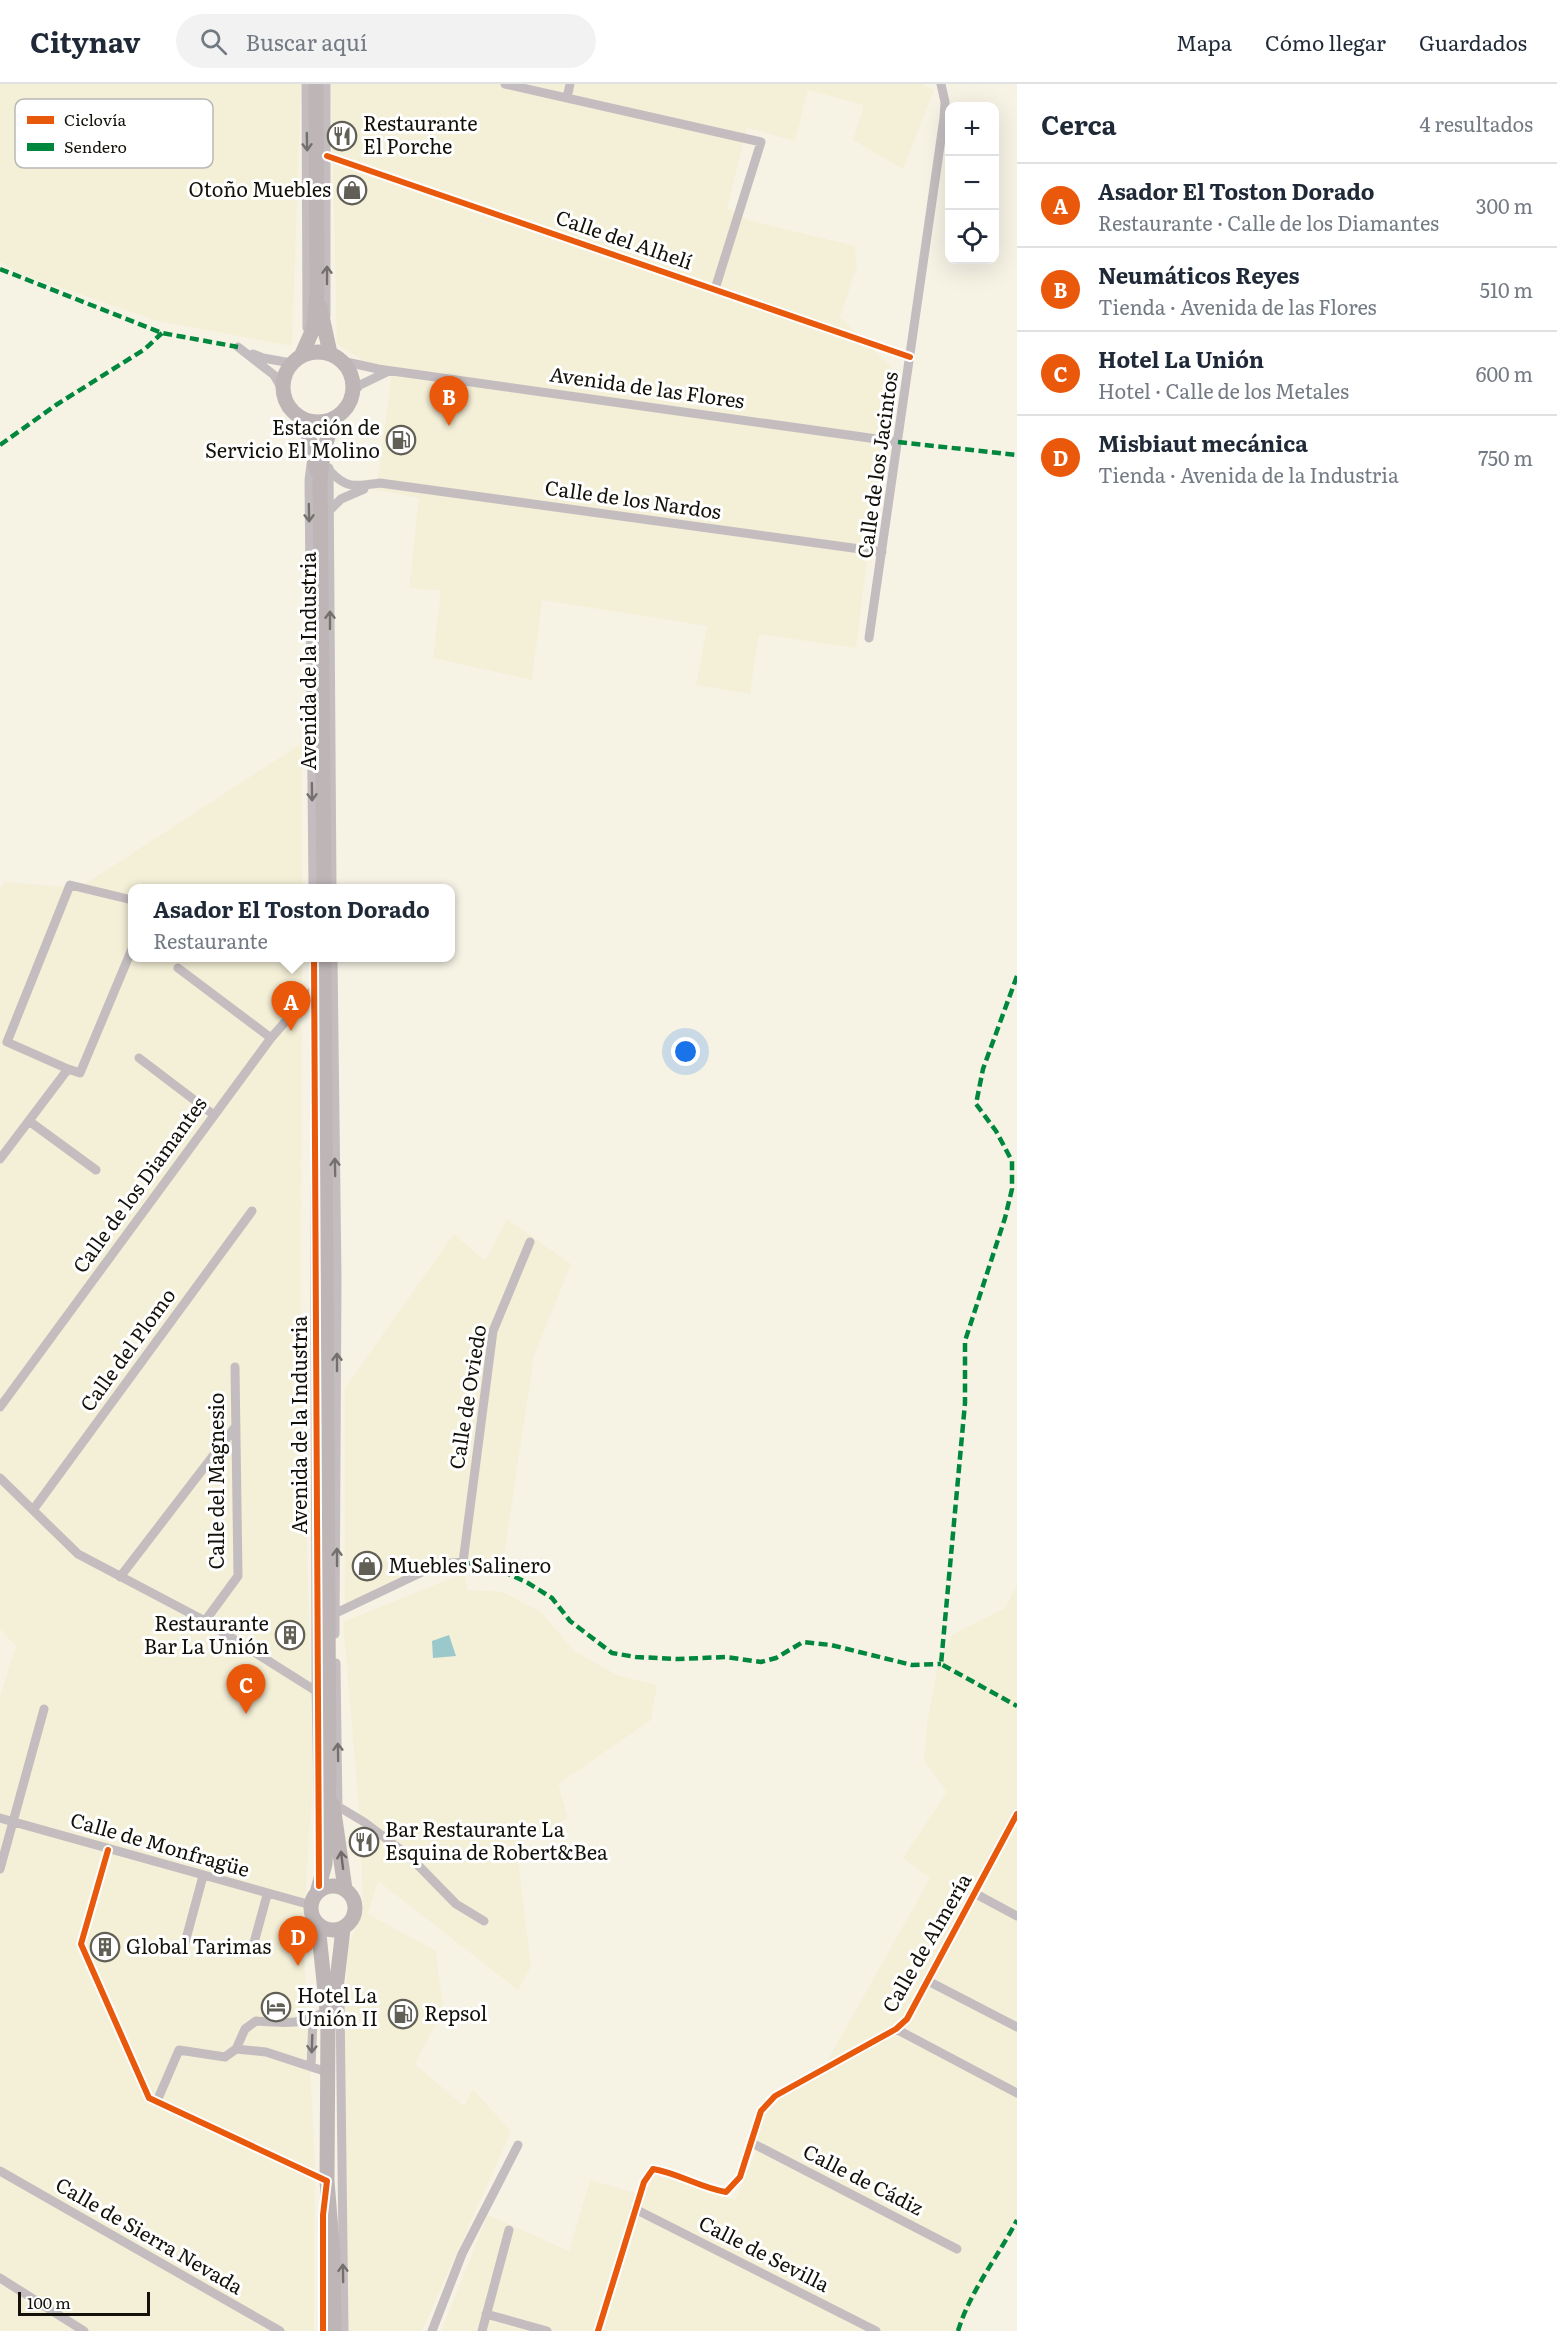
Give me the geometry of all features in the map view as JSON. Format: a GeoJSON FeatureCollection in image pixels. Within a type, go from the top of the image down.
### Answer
{"type":"FeatureCollection","features":[{"type":"Feature","properties":{"kind":"main road"},"geometry":{"type":"LineString","coordinates":[[316,84],[317,293],[314,327],[300,354],[284,375],[282,389],[285,402],[293,414],[305,421],[331,426],[344,411],[352,393],[350,372],[336,357],[325,333],[317,293]]}},
{"type":"Feature","properties":{"kind":"main road"},"geometry":{"type":"LineString","coordinates":[[300,354],[316,351],[336,357]]}},
{"type":"Feature","properties":{"kind":"main road","name":"Avenida de la Industria"},"geometry":{"type":"LineString","coordinates":[[305,421],[313,455],[324,475]]}},
{"type":"Feature","properties":{"kind":"main road","name":"Avenida de la Industria"},"geometry":{"type":"LineString","coordinates":[[324,884],[324,475],[331,426]]}},
{"type":"Feature","properties":{"kind":"main road","name":"Avenida de la Industria"},"geometry":{"type":"LineString","coordinates":[[316,1895],[325,1864],[329,1781],[324,962]]}},
{"type":"Feature","properties":{"kind":"main road","name":"Avenida de la Industria"},"geometry":{"type":"LineString","coordinates":[[329,1781],[345,1889]]}},
{"type":"Feature","properties":{"kind":"main road"},"geometry":{"type":"LineString","coordinates":[[318,1925],[334,1931],[343,1929],[355,1916],[354,1899],[345,1889],[333,1886],[316,1895],[313,1918],[318,1925],[327,2010],[327,2181],[333,2255]]}},
{"type":"Feature","properties":{"kind":"main road"},"geometry":{"type":"LineString","coordinates":[[334,2331],[334,2041],[343,1929]]}},
{"type":"Feature","properties":{"kind":"street"},"geometry":{"type":"LineString","coordinates":[[282,389],[274,375],[238,347],[262,358],[300,354],[306,84]]}},
{"type":"Feature","properties":{"kind":"street"},"geometry":{"type":"LineString","coordinates":[[325,333],[326,84]]}},
{"type":"Feature","properties":{"kind":"street"},"geometry":{"type":"LineString","coordinates":[[505,84],[761,142],[715,289]]}},
{"type":"Feature","properties":{"kind":"street"},"geometry":{"type":"LineString","coordinates":[[567,98],[570,84]]}},
{"type":"Feature","properties":{"kind":"street","name":"Calle de los Jacintos"},"geometry":{"type":"LineString","coordinates":[[869,638],[944,118],[945,102],[941,84]]}},
{"type":"Feature","properties":{"kind":"street","name":"Calle del Alhelí"},"geometry":{"type":"LineString","coordinates":[[327,156],[910,357]]}},
{"type":"Feature","properties":{"kind":"street","name":"Avenida de las Flores"},"geometry":{"type":"LineString","coordinates":[[336,357],[392,370],[898,442]]}},
{"type":"Feature","properties":{"kind":"street"},"geometry":{"type":"LineString","coordinates":[[352,393],[368,380],[392,370]]}},
{"type":"Feature","properties":{"kind":"street","name":"Avenida de la Industria"},"geometry":{"type":"LineString","coordinates":[[313,455],[309,480],[313,884]]}},
{"type":"Feature","properties":{"kind":"street","name":"Avenida de la Industria"},"geometry":{"type":"LineString","coordinates":[[324,475],[329,511],[332,884]]}},
{"type":"Feature","properties":{"kind":"street","name":"Calle de los Nardos"},"geometry":{"type":"LineString","coordinates":[[324,475],[348,485],[380,483],[882,552]]}},
{"type":"Feature","properties":{"kind":"street"},"geometry":{"type":"LineString","coordinates":[[329,511],[341,499],[380,483]]}},
{"type":"Feature","properties":{"kind":"street"},"geometry":{"type":"LineString","coordinates":[[128,899],[70,885],[7,1042],[80,1073],[128,959]]}},
{"type":"Feature","properties":{"kind":"street","name":"Avenida de la Industria"},"geometry":{"type":"LineString","coordinates":[[314,962],[316,1895]]}},
{"type":"Feature","properties":{"kind":"street","name":"Avenida de la Industria"},"geometry":{"type":"LineString","coordinates":[[333,962],[337,1278],[338,1832]]}},
{"type":"Feature","properties":{"kind":"street"},"geometry":{"type":"LineString","coordinates":[[178,968],[271,1038]]}},
{"type":"Feature","properties":{"kind":"street","name":"Calle de los Diamantes"},"geometry":{"type":"LineString","coordinates":[[0,1407],[271,1038],[314,989]]}},
{"type":"Feature","properties":{"kind":"street"},"geometry":{"type":"LineString","coordinates":[[139,1058],[214,1115]]}},
{"type":"Feature","properties":{"kind":"street"},"geometry":{"type":"LineString","coordinates":[[0,1159],[68,1069]]}},
{"type":"Feature","properties":{"kind":"street"},"geometry":{"type":"LineString","coordinates":[[29,1121],[96,1170]]}},
{"type":"Feature","properties":{"kind":"street","name":"Calle del Plomo"},"geometry":{"type":"LineString","coordinates":[[33,1510],[252,1211]]}},
{"type":"Feature","properties":{"kind":"street","name":"Calle de Oviedo"},"geometry":{"type":"LineString","coordinates":[[336,1613],[440,1564],[463,1562],[493,1331],[530,1242]]}},
{"type":"Feature","properties":{"kind":"street","name":"Calle del Magnesio"},"geometry":{"type":"LineString","coordinates":[[205,1621],[237,1576],[235,1367]]}},
{"type":"Feature","properties":{"kind":"street"},"geometry":{"type":"LineString","coordinates":[[120,1577],[236,1426]]}},
{"type":"Feature","properties":{"kind":"street"},"geometry":{"type":"LineString","coordinates":[[1,1481],[78,1554],[205,1621],[316,1691]]}},
{"type":"Feature","properties":{"kind":"street"},"geometry":{"type":"LineString","coordinates":[[0,1869],[44,1709]]}},
{"type":"Feature","properties":{"kind":"street"},"geometry":{"type":"LineString","coordinates":[[339,1807],[364,1822],[410,1856],[442,1891],[484,1921]]}},
{"type":"Feature","properties":{"kind":"street","name":"Calle de Almería"},"geometry":{"type":"LineString","coordinates":[[597,2331],[644,2182],[652,2169],[674,2173],[715,2190],[726,2192],[740,2177],[761,2111],[774,2096],[896,2029],[906,2019],[928,1981],[1017,1814]]}},
{"type":"Feature","properties":{"kind":"street","name":"Calle de Monfragüe"},"geometry":{"type":"LineString","coordinates":[[0,1818],[267,1895],[316,1895]]}},
{"type":"Feature","properties":{"kind":"street"},"geometry":{"type":"LineString","coordinates":[[108,1850],[81,1944],[149,2097],[327,2181],[323,2215],[323,2331]]}},
{"type":"Feature","properties":{"kind":"street"},"geometry":{"type":"LineString","coordinates":[[183,1950],[203,1876]]}},
{"type":"Feature","properties":{"kind":"street"},"geometry":{"type":"LineString","coordinates":[[976,1894],[1017,1916]]}},
{"type":"Feature","properties":{"kind":"street"},"geometry":{"type":"LineString","coordinates":[[252,1950],[267,1895]]}},
{"type":"Feature","properties":{"kind":"street"},"geometry":{"type":"LineString","coordinates":[[338,1971],[344,2331]]}},
{"type":"Feature","properties":{"kind":"street"},"geometry":{"type":"LineString","coordinates":[[928,1981],[1017,2027]]}},
{"type":"Feature","properties":{"kind":"street"},"geometry":{"type":"LineString","coordinates":[[157,2101],[179,2050],[225,2057],[236,2049],[245,2029],[256,2021],[285,2023],[313,2020],[327,2010]]}},
{"type":"Feature","properties":{"kind":"street"},"geometry":{"type":"LineString","coordinates":[[311,2067],[313,2020]]}},
{"type":"Feature","properties":{"kind":"street"},"geometry":{"type":"LineString","coordinates":[[896,2029],[1017,2093]]}},
{"type":"Feature","properties":{"kind":"street"},"geometry":{"type":"LineString","coordinates":[[236,2049],[266,2052],[327,2072]]}},
{"type":"Feature","properties":{"kind":"street","name":"Calle de Cádiz"},"geometry":{"type":"LineString","coordinates":[[752,2143],[957,2249]]}},
{"type":"Feature","properties":{"kind":"street"},"geometry":{"type":"LineString","coordinates":[[432,2331],[462,2254],[518,2145]]}},
{"type":"Feature","properties":{"kind":"street","name":"Calle de Sierra Nevada"},"geometry":{"type":"LineString","coordinates":[[0,2171],[280,2331]]}},
{"type":"Feature","properties":{"kind":"street","name":"Calle de Sevilla"},"geometry":{"type":"LineString","coordinates":[[635,2209],[876,2331]]}},
{"type":"Feature","properties":{"kind":"street"},"geometry":{"type":"LineString","coordinates":[[482,2331],[509,2230]]}},
{"type":"Feature","properties":{"kind":"street"},"geometry":{"type":"LineString","coordinates":[[0,2278],[84,2331]]}},
{"type":"Feature","properties":{"kind":"street"},"geometry":{"type":"LineString","coordinates":[[486,2314],[547,2331]]}},
{"type":"Feature","properties":{"kind":"shaded area"},"geometry":{"type":"Polygon","coordinates":[[[0,84],[301,84],[292,346],[158,321],[18,273],[0,261],[0,84]]]}},
{"type":"Feature","properties":{"kind":"shaded area"},"geometry":{"type":"Polygon","coordinates":[[[331,84],[922,84],[934,90],[903,169],[853,140],[864,105],[808,90],[795,141],[747,128],[727,208],[748,220],[855,246],[857,267],[840,317],[891,367],[856,648],[759,634],[750,694],[696,685],[707,626],[542,600],[532,680],[433,658],[441,591],[409,588],[419,498],[376,490],[393,366],[370,365],[337,344],[331,84]]]}},
{"type":"Feature","properties":{"kind":"shaded area"},"geometry":{"type":"Polygon","coordinates":[[[302,743],[302,884],[128,884],[128,962],[302,962],[301,1310],[313,1778],[303,1931],[315,2164],[314,2331],[0,2331],[0,1697],[16,1646],[0,1629],[0,888],[5,882],[79,888],[302,743]]]}},
{"type":"Feature","properties":{"kind":"shaded area"},"geometry":{"type":"Polygon","coordinates":[[[507,1219],[571,1264],[534,1356],[503,1563],[468,1558],[345,1606],[345,1388],[454,1234],[485,1261],[507,1219]]]}},
{"type":"Feature","properties":{"kind":"shaded area"},"geometry":{"type":"Polygon","coordinates":[[[464,1573],[468,1590],[503,1592],[541,1612],[574,1651],[617,1675],[657,1685],[651,1720],[558,1784],[568,1818],[516,1844],[531,1966],[518,1990],[378,1881],[368,1914],[436,1951],[443,2009],[415,2064],[464,2106],[473,2089],[511,2132],[422,2331],[346,2331],[345,2016],[348,1946],[363,1911],[360,1821],[343,1622],[464,1573]]]}},
{"type":"Feature","properties":{"kind":"shaded area"},"geometry":{"type":"Polygon","coordinates":[[[1017,1585],[1017,2215],[959,2331],[441,2331],[488,2215],[569,2251],[590,2180],[643,2195],[657,2171],[735,2200],[756,2152],[757,2127],[778,2097],[820,2074],[930,1878],[903,1858],[947,1792],[924,1760],[927,1723],[938,1665],[952,1635],[1005,1608],[1017,1585]]]}},
{"type":"Feature","properties":{"kind":"water"},"geometry":{"type":"Polygon","coordinates":[[[449,1635],[456,1656],[433,1658],[432,1641],[449,1635]]]}},
{"type":"Feature","properties":{"kind":"marked path"},"geometry":{"type":"LineString","coordinates":[[0,269],[162,333],[238,347]]}},
{"type":"Feature","properties":{"kind":"marked path"},"geometry":{"type":"LineString","coordinates":[[0,445],[56,405],[145,349],[162,333]]}},
{"type":"Feature","properties":{"kind":"marked path"},"geometry":{"type":"LineString","coordinates":[[898,442],[1017,455]]}},
{"type":"Feature","properties":{"kind":"marked path"},"geometry":{"type":"LineString","coordinates":[[1017,976],[983,1069],[976,1104],[996,1131],[1012,1161],[1012,1189],[1005,1218],[965,1341],[965,1403],[941,1664],[1017,1706]]}},
{"type":"Feature","properties":{"kind":"marked path"},"geometry":{"type":"LineString","coordinates":[[463,1562],[498,1569],[528,1583],[552,1598],[570,1621],[612,1653],[636,1657],[678,1659],[726,1657],[761,1662],[776,1658],[803,1642],[831,1645],[912,1665],[941,1664]]}},
{"type":"Feature","properties":{"kind":"marked path"},"geometry":{"type":"LineString","coordinates":[[958,2331],[977,2288],[1017,2220]]}},
{"type":"Feature","properties":{"kind":"cycle path"},"geometry":{"type":"LineString","coordinates":[[327,156],[910,357]]}},
{"type":"Feature","properties":{"kind":"cycle path"},"geometry":{"type":"LineString","coordinates":[[314,962],[319,1886]]}},
{"type":"Feature","properties":{"kind":"cycle path"},"geometry":{"type":"LineString","coordinates":[[598,2331],[644,2182],[653,2169],[726,2192],[740,2177],[761,2111],[775,2096],[896,2029],[907,2019],[1017,1814]]}},
{"type":"Feature","properties":{"kind":"cycle path"},"geometry":{"type":"LineString","coordinates":[[108,1850],[81,1944],[149,2098],[327,2181],[323,2215],[323,2331]]}},
{"type":"Feature","properties":{"kind":"place","name":"Restaurante El Porche"},"geometry":{"type":"Point","coordinates":[342,136]}},
{"type":"Feature","properties":{"kind":"place","name":"Otoño Muebles"},"geometry":{"type":"Point","coordinates":[352,190]}},
{"type":"Feature","properties":{"kind":"place","name":"Neumáticos Reyes"},"geometry":{"type":"Point","coordinates":[449,426]}},
{"type":"Feature","properties":{"kind":"place","name":"Estación de Servicio El Molino"},"geometry":{"type":"Point","coordinates":[401,440]}},
{"type":"Feature","properties":{"kind":"place","name":"Asador El Toston Dorado"},"geometry":{"type":"Point","coordinates":[291,1031]}},
{"type":"Feature","properties":{"kind":"place","name":"Muebles Salinero"},"geometry":{"type":"Point","coordinates":[367,1566]}},
{"type":"Feature","properties":{"kind":"place","name":"Restaurante Bar La Unión"},"geometry":{"type":"Point","coordinates":[290,1635]}},
{"type":"Feature","properties":{"kind":"place","name":"Hotel La Unión"},"geometry":{"type":"Point","coordinates":[246,1714]}},
{"type":"Feature","properties":{"kind":"place","name":"Bar Restaurante La Esquina de Robert&Bea"},"geometry":{"type":"Point","coordinates":[364,1842]}},
{"type":"Feature","properties":{"kind":"place","name":"Global Tarimas"},"geometry":{"type":"Point","coordinates":[105,1947]}},
{"type":"Feature","properties":{"kind":"place","name":"Misbiaut mecánica"},"geometry":{"type":"Point","coordinates":[298,1966]}},
{"type":"Feature","properties":{"kind":"place","name":"Hotel La Unión II"},"geometry":{"type":"Point","coordinates":[276,2007]}},
{"type":"Feature","properties":{"kind":"place","name":"Repsol"},"geometry":{"type":"Point","coordinates":[403,2014]}}]}
